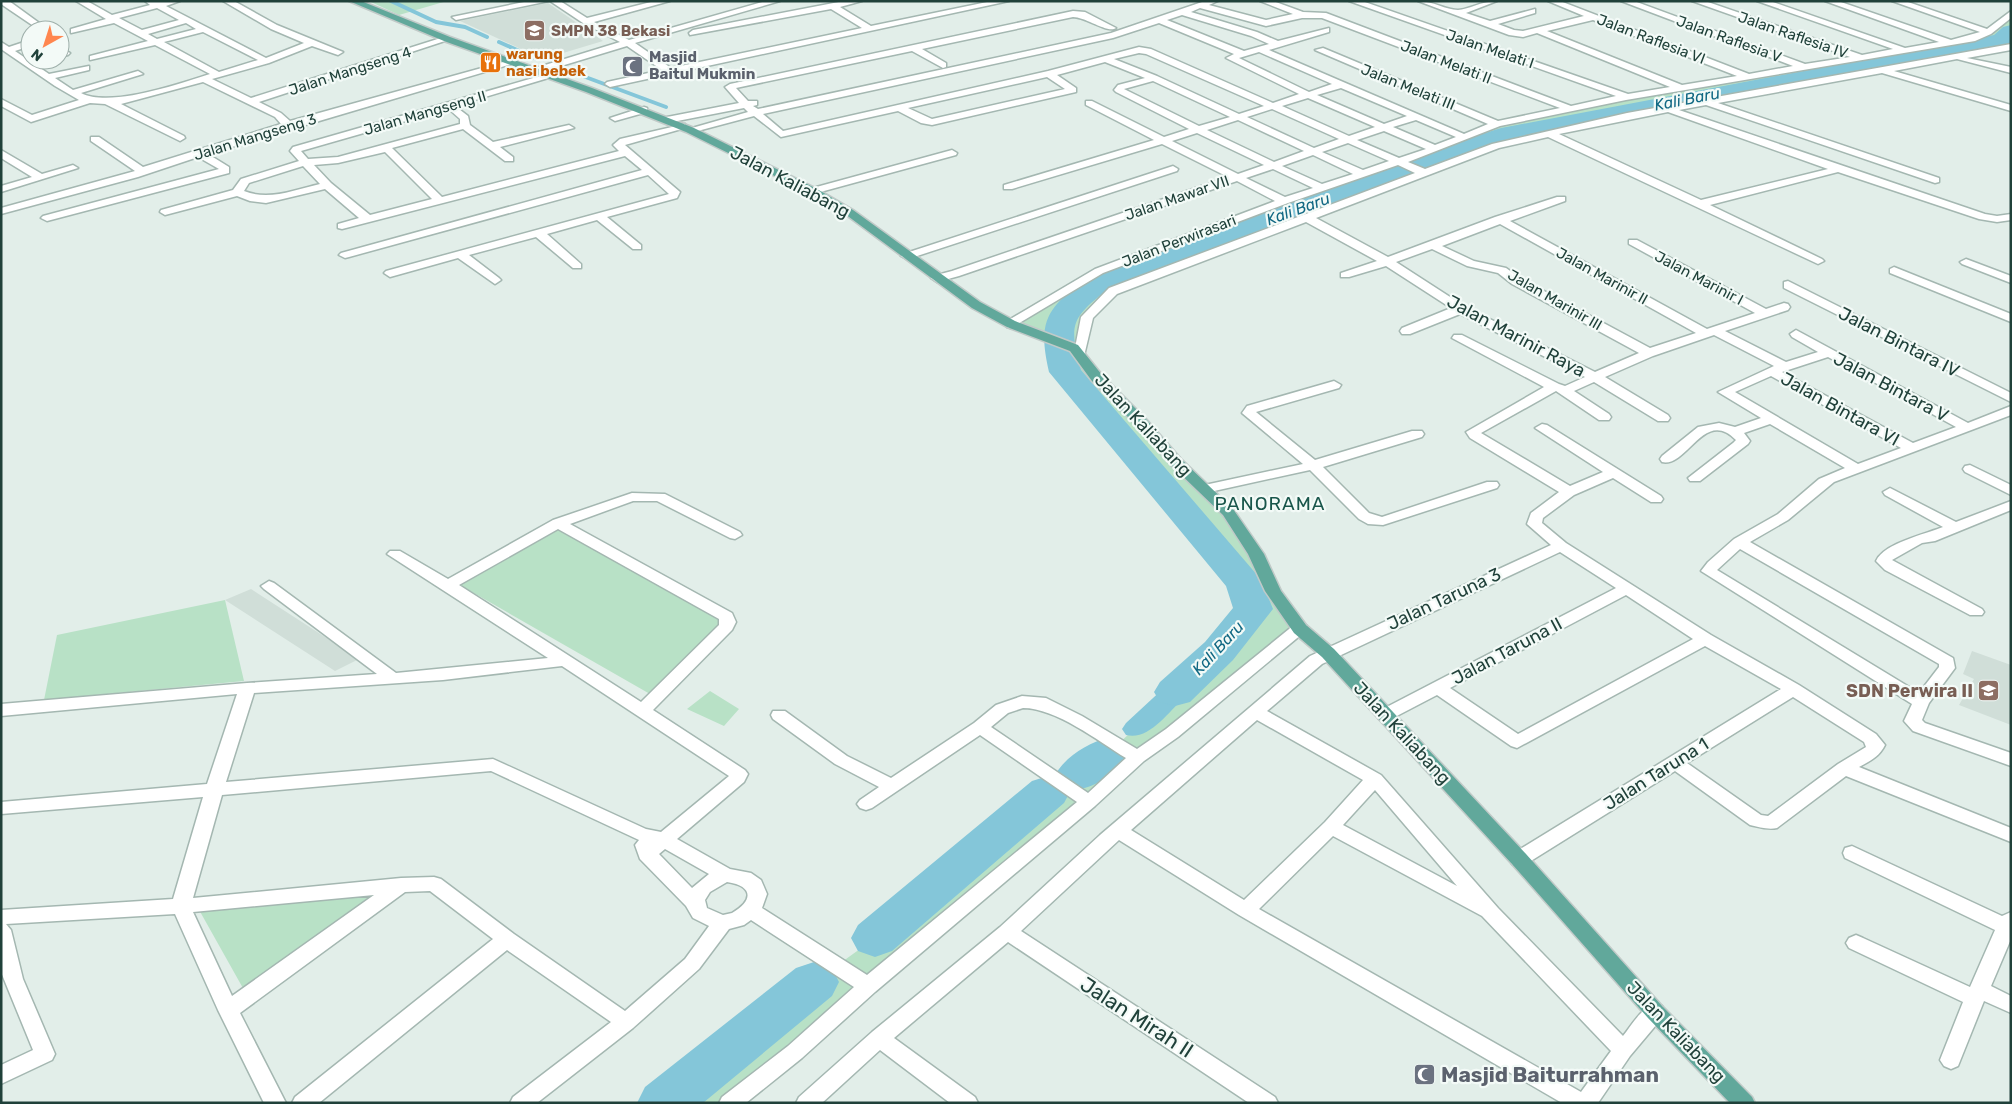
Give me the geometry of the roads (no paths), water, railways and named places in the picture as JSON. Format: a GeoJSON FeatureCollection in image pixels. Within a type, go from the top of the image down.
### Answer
{"type":"FeatureCollection","features":[{"type":"Feature","properties":{"kind":"main road","name":"Jalan Kaliabang"},"geometry":{"type":"LineString","coordinates":[[353,1],[510,63],[522,67],[547,67],[686,128],[814,191],[849,212],[976,305],[1017,326],[1077,350],[1097,378],[1140,421],[1176,462],[1228,512],[1256,554],[1272,590],[1300,629],[1328,653],[1519,859],[1655,1012],[1744,1103]]}},
{"type":"Feature","properties":{"kind":"street"},"geometry":{"type":"LineString","coordinates":[[3,1],[31,20]]}},
{"type":"Feature","properties":{"kind":"street"},"geometry":{"type":"LineString","coordinates":[[80,1],[155,43],[218,75]]}},
{"type":"Feature","properties":{"kind":"street"},"geometry":{"type":"LineString","coordinates":[[74,31],[153,3],[176,1]]}},
{"type":"Feature","properties":{"kind":"street"},"geometry":{"type":"LineString","coordinates":[[227,1],[274,28],[312,44],[338,52]]}},
{"type":"Feature","properties":{"kind":"street"},"geometry":{"type":"LineString","coordinates":[[456,17],[545,1]]}},
{"type":"Feature","properties":{"kind":"street"},"geometry":{"type":"LineString","coordinates":[[554,1],[586,21],[628,43],[668,70]]}},
{"type":"Feature","properties":{"kind":"street"},"geometry":{"type":"LineString","coordinates":[[586,21],[666,1]]}},
{"type":"Feature","properties":{"kind":"street"},"geometry":{"type":"LineString","coordinates":[[628,43],[776,1]]}},
{"type":"Feature","properties":{"kind":"street"},"geometry":{"type":"LineString","coordinates":[[628,43],[858,1]]}},
{"type":"Feature","properties":{"kind":"street"},"geometry":{"type":"LineString","coordinates":[[610,84],[668,70],[1005,1]]}},
{"type":"Feature","properties":{"kind":"street"},"geometry":{"type":"LineString","coordinates":[[390,273],[540,234],[675,194],[651,171],[618,145],[619,142],[958,69],[1112,28],[1189,1]]}},
{"type":"Feature","properties":{"kind":"street"},"geometry":{"type":"LineString","coordinates":[[667,120],[943,65],[1069,45],[1114,35],[1214,1]]}},
{"type":"Feature","properties":{"kind":"street"},"geometry":{"type":"LineString","coordinates":[[1264,1],[1302,15]]}},
{"type":"Feature","properties":{"kind":"street"},"geometry":{"type":"LineString","coordinates":[[1280,6],[1298,1]]}},
{"type":"Feature","properties":{"kind":"street","name":"Jalan Melati I"},"geometry":{"type":"LineString","coordinates":[[1353,1],[1626,97]]}},
{"type":"Feature","properties":{"kind":"street"},"geometry":{"type":"LineString","coordinates":[[1422,1],[1519,34],[1539,31],[1593,17]]}},
{"type":"Feature","properties":{"kind":"street"},"geometry":{"type":"LineString","coordinates":[[1458,12],[1493,1]]}},
{"type":"Feature","properties":{"kind":"street","name":"Jalan Raflesia VI"},"geometry":{"type":"LineString","coordinates":[[1552,1],[1749,76]]}},
{"type":"Feature","properties":{"kind":"street","name":"Jalan Raflesia V"},"geometry":{"type":"LineString","coordinates":[[1625,1],[1804,67]]}},
{"type":"Feature","properties":{"kind":"street","name":"Jalan Raflesia IV"},"geometry":{"type":"LineString","coordinates":[[1696,1],[1865,59],[1885,68],[2011,108]]}},
{"type":"Feature","properties":{"kind":"street"},"geometry":{"type":"LineString","coordinates":[[1761,1],[1904,50]]}},
{"type":"Feature","properties":{"kind":"street"},"geometry":{"type":"LineString","coordinates":[[1720,36],[1857,1]]}},
{"type":"Feature","properties":{"kind":"street"},"geometry":{"type":"LineString","coordinates":[[1896,1],[1988,32]]}},
{"type":"Feature","properties":{"kind":"street"},"geometry":{"type":"LineString","coordinates":[[153,3],[202,30],[266,61]]}},
{"type":"Feature","properties":{"kind":"street"},"geometry":{"type":"LineString","coordinates":[[833,6],[868,29]]}},
{"type":"Feature","properties":{"kind":"street"},"geometry":{"type":"LineString","coordinates":[[1201,6],[1266,23],[1302,15]]}},
{"type":"Feature","properties":{"kind":"street"},"geometry":{"type":"LineString","coordinates":[[1842,6],[1977,51]]}},
{"type":"Feature","properties":{"kind":"street"},"geometry":{"type":"LineString","coordinates":[[1490,24],[1532,11]]}},
{"type":"Feature","properties":{"kind":"street"},"geometry":{"type":"LineString","coordinates":[[1183,12],[1254,34],[1276,44]]}},
{"type":"Feature","properties":{"kind":"street"},"geometry":{"type":"LineString","coordinates":[[1112,28],[1078,14],[730,87],[754,113],[781,134],[1049,74],[1138,50],[1148,51],[1419,171]]}},
{"type":"Feature","properties":{"kind":"street","name":"Jalan Perwirasari"},"geometry":{"type":"LineString","coordinates":[[1017,326],[1078,282],[1099,271],[1284,201],[1400,163],[1497,124],[1626,97],[1804,67],[1865,59],[1904,50],[1972,39],[1988,32],[2011,14]]}},
{"type":"Feature","properties":{"kind":"street","name":"Jalan Melati II"},"geometry":{"type":"LineString","coordinates":[[1302,15],[1323,16],[1569,108]]}},
{"type":"Feature","properties":{"kind":"street"},"geometry":{"type":"LineString","coordinates":[[1160,20],[1242,54]]}},
{"type":"Feature","properties":{"kind":"street"},"geometry":{"type":"LineString","coordinates":[[139,34],[185,21]]}},
{"type":"Feature","properties":{"kind":"street"},"geometry":{"type":"LineString","coordinates":[[93,58],[202,30]]}},
{"type":"Feature","properties":{"kind":"street"},"geometry":{"type":"LineString","coordinates":[[1326,30],[1259,48],[1231,58],[1306,94],[1434,149]]}},
{"type":"Feature","properties":{"kind":"street"},"geometry":{"type":"LineString","coordinates":[[1539,31],[1713,101],[1935,180]]}},
{"type":"Feature","properties":{"kind":"street","name":"Jalan Mangseng 4"},"geometry":{"type":"LineString","coordinates":[[253,101],[447,39]]}},
{"type":"Feature","properties":{"kind":"street","name":"Jalan Mangseng II"},"geometry":{"type":"LineString","coordinates":[[306,162],[295,151],[446,107],[547,67],[628,43]]}},
{"type":"Feature","properties":{"kind":"street"},"geometry":{"type":"LineString","coordinates":[[112,102],[218,75],[266,61],[312,44]]}},
{"type":"Feature","properties":{"kind":"street"},"geometry":{"type":"LineString","coordinates":[[4,47],[20,45]]}},
{"type":"Feature","properties":{"kind":"street"},"geometry":{"type":"LineString","coordinates":[[1069,45],[1102,60],[1154,78],[1364,175]]}},
{"type":"Feature","properties":{"kind":"street"},"geometry":{"type":"LineString","coordinates":[[4,47],[20,55]]}},
{"type":"Feature","properties":{"kind":"street"},"geometry":{"type":"LineString","coordinates":[[1077,350],[1087,317],[1113,292],[1419,171],[1496,146],[1548,133],[1669,109],[1977,51],[2011,47]]}},
{"type":"Feature","properties":{"kind":"street"},"geometry":{"type":"LineString","coordinates":[[914,48],[943,65]]}},
{"type":"Feature","properties":{"kind":"street"},"geometry":{"type":"LineString","coordinates":[[1259,48],[1464,137]]}},
{"type":"Feature","properties":{"kind":"street","name":"Jalan Melati III"},"geometry":{"type":"LineString","coordinates":[[1320,50],[1497,124]]}},
{"type":"Feature","properties":{"kind":"street"},"geometry":{"type":"LineString","coordinates":[[1952,57],[2011,70]]}},
{"type":"Feature","properties":{"kind":"street","name":"Jalan Mangseng 3"},"geometry":{"type":"LineString","coordinates":[[1,211],[134,175],[142,170],[288,125],[510,63]]}},
{"type":"Feature","properties":{"kind":"street"},"geometry":{"type":"LineString","coordinates":[[49,77],[86,68]]}},
{"type":"Feature","properties":{"kind":"street"},"geometry":{"type":"LineString","coordinates":[[958,69],[987,88]]}},
{"type":"Feature","properties":{"kind":"street"},"geometry":{"type":"LineString","coordinates":[[42,70],[72,93],[89,100]]}},
{"type":"Feature","properties":{"kind":"street"},"geometry":{"type":"LineString","coordinates":[[72,93],[138,74]]}},
{"type":"Feature","properties":{"kind":"street"},"geometry":{"type":"LineString","coordinates":[[898,107],[924,122],[932,122],[1074,90],[1049,74]]}},
{"type":"Feature","properties":{"kind":"street"},"geometry":{"type":"LineString","coordinates":[[881,77],[891,84]]}},
{"type":"Feature","properties":{"kind":"street"},"geometry":{"type":"LineString","coordinates":[[1154,78],[1121,87],[1119,90],[1198,130],[1322,188]]}},
{"type":"Feature","properties":{"kind":"street"},"geometry":{"type":"LineString","coordinates":[[204,79],[253,101],[278,115],[288,125]]}},
{"type":"Feature","properties":{"kind":"street"},"geometry":{"type":"LineString","coordinates":[[1008,187],[1198,130],[1342,84]]}},
{"type":"Feature","properties":{"kind":"street"},"geometry":{"type":"LineString","coordinates":[[1,102],[31,119],[89,100],[101,99],[112,102],[180,138]]}},
{"type":"Feature","properties":{"kind":"street"},"geometry":{"type":"LineString","coordinates":[[1089,103],[1240,177],[1284,201]]}},
{"type":"Feature","properties":{"kind":"street"},"geometry":{"type":"LineString","coordinates":[[446,107],[454,109],[465,118],[465,126]]}},
{"type":"Feature","properties":{"kind":"street"},"geometry":{"type":"LineString","coordinates":[[1669,109],[1839,169],[1984,217],[1997,219],[2011,217]]}},
{"type":"Feature","properties":{"kind":"street"},"geometry":{"type":"LineString","coordinates":[[615,118],[644,110]]}},
{"type":"Feature","properties":{"kind":"street"},"geometry":{"type":"LineString","coordinates":[[329,115],[354,133]]}},
{"type":"Feature","properties":{"kind":"street","name":"Jalan Mawar VII"},"geometry":{"type":"LineString","coordinates":[[937,278],[955,274],[1417,116]]}},
{"type":"Feature","properties":{"kind":"street"},"geometry":{"type":"LineString","coordinates":[[465,126],[510,159]]}},
{"type":"Feature","properties":{"kind":"street"},"geometry":{"type":"LineString","coordinates":[[386,149],[384,147],[465,126]]}},
{"type":"Feature","properties":{"kind":"street"},"geometry":{"type":"LineString","coordinates":[[492,146],[569,128]]}},
{"type":"Feature","properties":{"kind":"street"},"geometry":{"type":"LineString","coordinates":[[1548,133],[1818,261]]}},
{"type":"Feature","properties":{"kind":"street"},"geometry":{"type":"LineString","coordinates":[[95,139],[142,170]]}},
{"type":"Feature","properties":{"kind":"street"},"geometry":{"type":"LineString","coordinates":[[238,192],[241,184],[245,182],[306,162],[338,160],[386,149]]}},
{"type":"Feature","properties":{"kind":"street"},"geometry":{"type":"LineString","coordinates":[[386,149],[440,200]]}},
{"type":"Feature","properties":{"kind":"street"},"geometry":{"type":"LineString","coordinates":[[342,226],[627,152]]}},
{"type":"Feature","properties":{"kind":"street"},"geometry":{"type":"LineString","coordinates":[[1,153],[41,178]]}},
{"type":"Feature","properties":{"kind":"street"},"geometry":{"type":"LineString","coordinates":[[47,218],[225,171],[225,169],[200,153]]}},
{"type":"Feature","properties":{"kind":"street"},"geometry":{"type":"LineString","coordinates":[[814,191],[952,153]]}},
{"type":"Feature","properties":{"kind":"street"},"geometry":{"type":"LineString","coordinates":[[306,162],[363,220],[368,232]]}},
{"type":"Feature","properties":{"kind":"street"},"geometry":{"type":"LineString","coordinates":[[1,190],[73,168]]}},
{"type":"Feature","properties":{"kind":"street"},"geometry":{"type":"LineString","coordinates":[[907,256],[1173,169]]}},
{"type":"Feature","properties":{"kind":"street"},"geometry":{"type":"LineString","coordinates":[[1700,204],[1839,169]]}},
{"type":"Feature","properties":{"kind":"street"},"geometry":{"type":"LineString","coordinates":[[345,255],[651,171]]}},
{"type":"Feature","properties":{"kind":"street"},"geometry":{"type":"LineString","coordinates":[[164,212],[238,192],[260,200],[327,185]]}},
{"type":"Feature","properties":{"kind":"street"},"geometry":{"type":"LineString","coordinates":[[1345,275],[1388,262],[1430,244],[1561,199]]}},
{"type":"Feature","properties":{"kind":"street"},"geometry":{"type":"LineString","coordinates":[[600,217],[637,247]]}},
{"type":"Feature","properties":{"kind":"street","name":"Jalan Marinir Raya"},"geometry":{"type":"LineString","coordinates":[[1306,217],[1388,262],[1460,308],[1595,377],[1650,353],[1784,306]]}},
{"type":"Feature","properties":{"kind":"street","name":"Jalan Marinir II"},"geometry":{"type":"LineString","coordinates":[[1499,219],[1709,331],[1785,366]]}},
{"type":"Feature","properties":{"kind":"street"},"geometry":{"type":"LineString","coordinates":[[540,234],[577,266]]}},
{"type":"Feature","properties":{"kind":"street","name":"Jalan Marinir I"},"geometry":{"type":"LineString","coordinates":[[1633,242],[1764,313]]}},
{"type":"Feature","properties":{"kind":"street","name":"Jalan Marinir III"},"geometry":{"type":"LineString","coordinates":[[1430,244],[1471,264],[1507,272],[1516,281],[1650,353]]}},
{"type":"Feature","properties":{"kind":"street"},"geometry":{"type":"LineString","coordinates":[[461,255],[495,280]]}},
{"type":"Feature","properties":{"kind":"street"},"geometry":{"type":"LineString","coordinates":[[1966,262],[2011,280]]}},
{"type":"Feature","properties":{"kind":"street"},"geometry":{"type":"LineString","coordinates":[[1894,271],[2011,318]]}},
{"type":"Feature","properties":{"kind":"street","name":"Jalan Bintara IV"},"geometry":{"type":"LineString","coordinates":[[1788,285],[2011,398]]}},
{"type":"Feature","properties":{"kind":"street"},"geometry":{"type":"LineString","coordinates":[[1406,331],[1460,308]]}},
{"type":"Feature","properties":{"kind":"street"},"geometry":{"type":"LineString","coordinates":[[1796,334],[1828,353]]}},
{"type":"Feature","properties":{"kind":"street"},"geometry":{"type":"LineString","coordinates":[[1458,338],[1560,388],[1604,416]]}},
{"type":"Feature","properties":{"kind":"street","name":"Jalan Bintara V"},"geometry":{"type":"LineString","coordinates":[[1769,420],[1725,392],[1771,371],[1828,353],[1967,428]]}},
{"type":"Feature","properties":{"kind":"street","name":"Jalan Bintara VI"},"geometry":{"type":"LineString","coordinates":[[1771,371],[1910,447]]}},
{"type":"Feature","properties":{"kind":"street"},"geometry":{"type":"LineString","coordinates":[[1569,492],[1475,436],[1473,430],[1560,388],[1595,377],[1663,418]]}},
{"type":"Feature","properties":{"kind":"street"},"geometry":{"type":"LineString","coordinates":[[1334,385],[1249,410],[1313,465],[1364,516],[1373,521],[1384,521],[1492,485]]}},
{"type":"Feature","properties":{"kind":"street"},"geometry":{"type":"LineString","coordinates":[[1920,702],[1709,571],[1713,565],[1739,542],[1780,520],[1798,506],[1819,485],[1855,468],[1967,428],[2011,410]]}},
{"type":"Feature","properties":{"kind":"street"},"geometry":{"type":"LineString","coordinates":[[1735,432],[1769,420],[1855,468]]}},
{"type":"Feature","properties":{"kind":"street"},"geometry":{"type":"LineString","coordinates":[[1667,459],[1708,427],[1716,426],[1735,432],[1743,441],[1695,478]]}},
{"type":"Feature","properties":{"kind":"street"},"geometry":{"type":"LineString","coordinates":[[1542,428],[1656,499]]}},
{"type":"Feature","properties":{"kind":"street"},"geometry":{"type":"LineString","coordinates":[[1205,489],[1313,465],[1417,434]]}},
{"type":"Feature","properties":{"kind":"street"},"geometry":{"type":"LineString","coordinates":[[1970,469],[2011,491]]}},
{"type":"Feature","properties":{"kind":"street"},"geometry":{"type":"LineString","coordinates":[[1613,473],[1569,492],[1536,516],[1534,524],[1561,546],[1705,639],[1793,690],[1870,738],[1876,745],[1873,751],[1844,768],[1772,823],[1756,820],[1676,763]]}},
{"type":"Feature","properties":{"kind":"street"},"geometry":{"type":"LineString","coordinates":[[1890,492],[1955,528]]}},
{"type":"Feature","properties":{"kind":"street"},"geometry":{"type":"LineString","coordinates":[[448,585],[558,523],[632,498],[648,496],[660,498],[736,535]]}},
{"type":"Feature","properties":{"kind":"street"},"geometry":{"type":"LineString","coordinates":[[1976,612],[1890,567],[1884,561],[1885,558],[1919,539],[1930,538],[2011,504]]}},
{"type":"Feature","properties":{"kind":"street"},"geometry":{"type":"LineString","coordinates":[[558,523],[726,616],[728,622],[726,627],[642,711]]}},
{"type":"Feature","properties":{"kind":"street"},"geometry":{"type":"LineString","coordinates":[[1739,542],[1947,662],[1947,668],[1920,702],[1913,721],[1919,726],[2011,760]]}},
{"type":"Feature","properties":{"kind":"street","name":"Jalan Taruna 3"},"geometry":{"type":"LineString","coordinates":[[807,1103],[879,1038],[1008,932],[1119,831],[1298,675],[1328,653],[1561,546]]}},
{"type":"Feature","properties":{"kind":"street"},"geometry":{"type":"LineString","coordinates":[[395,554],[448,585],[738,774],[738,778],[647,854]]}},
{"type":"Feature","properties":{"kind":"street"},"geometry":{"type":"LineString","coordinates":[[269,586],[394,679]]}},
{"type":"Feature","properties":{"kind":"street","name":"Jalan Taruna II"},"geometry":{"type":"LineString","coordinates":[[1386,715],[1628,588]]}},
{"type":"Feature","properties":{"kind":"street"},"geometry":{"type":"LineString","coordinates":[[730,1103],[795,1052],[868,986],[1085,800],[1132,754],[1172,733],[1300,629]]}},
{"type":"Feature","properties":{"kind":"street"},"geometry":{"type":"LineString","coordinates":[[1438,688],[1517,742],[1705,639]]}},
{"type":"Feature","properties":{"kind":"street"},"geometry":{"type":"LineString","coordinates":[[1,710],[247,688],[394,679],[563,661]]}},
{"type":"Feature","properties":{"kind":"street"},"geometry":{"type":"LineString","coordinates":[[247,688],[214,791],[181,906],[228,1010],[275,1103]]}},
{"type":"Feature","properties":{"kind":"street","name":"Jalan Taruna 1"},"geometry":{"type":"LineString","coordinates":[[1519,859],[1793,690]]}},
{"type":"Feature","properties":{"kind":"street"},"geometry":{"type":"LineString","coordinates":[[866,804],[980,727],[1002,709],[1022,702],[1040,702],[1076,720],[1132,754]]}},
{"type":"Feature","properties":{"kind":"street"},"geometry":{"type":"LineString","coordinates":[[1256,712],[1375,779],[1491,913],[1623,1050]]}},
{"type":"Feature","properties":{"kind":"street"},"geometry":{"type":"LineString","coordinates":[[779,715],[841,760],[892,786]]}},
{"type":"Feature","properties":{"kind":"street"},"geometry":{"type":"LineString","coordinates":[[980,727],[1085,800]]}},
{"type":"Feature","properties":{"kind":"street"},"geometry":{"type":"LineString","coordinates":[[1,808],[214,791],[493,765],[641,834],[665,840],[726,876]]}},
{"type":"Feature","properties":{"kind":"street"},"geometry":{"type":"LineString","coordinates":[[1844,768],[2011,835]]}},
{"type":"Feature","properties":{"kind":"street"},"geometry":{"type":"LineString","coordinates":[[1246,910],[1331,827],[1375,779]]}},
{"type":"Feature","properties":{"kind":"street"},"geometry":{"type":"LineString","coordinates":[[1331,827],[1491,913]]}},
{"type":"Feature","properties":{"kind":"street"},"geometry":{"type":"LineString","coordinates":[[1119,831],[1246,910],[1581,1103]]}},
{"type":"Feature","properties":{"kind":"street"},"geometry":{"type":"LineString","coordinates":[[641,834],[647,854],[696,904],[704,916],[723,922],[734,921],[752,911],[759,896],[758,889],[746,878],[726,876],[716,878],[701,889],[697,896],[696,904]]}},
{"type":"Feature","properties":{"kind":"street"},"geometry":{"type":"LineString","coordinates":[[1852,854],[2010,924],[1977,994],[1951,1060]]}},
{"type":"Feature","properties":{"kind":"street"},"geometry":{"type":"LineString","coordinates":[[1,917],[181,906],[401,885],[434,884],[507,939],[626,1022]]}},
{"type":"Feature","properties":{"kind":"street"},"geometry":{"type":"LineString","coordinates":[[228,1010],[401,885]]}},
{"type":"Feature","properties":{"kind":"street"},"geometry":{"type":"LineString","coordinates":[[752,911],[868,986]]}},
{"type":"Feature","properties":{"kind":"street"},"geometry":{"type":"LineString","coordinates":[[521,1103],[626,1022],[692,964],[723,922]]}},
{"type":"Feature","properties":{"kind":"street"},"geometry":{"type":"LineString","coordinates":[[1,930],[7,982],[45,1054],[1,1075]]}},
{"type":"Feature","properties":{"kind":"street","name":"Jalan Mirah II"},"geometry":{"type":"LineString","coordinates":[[1008,932],[1267,1103]]}},
{"type":"Feature","properties":{"kind":"street"},"geometry":{"type":"LineString","coordinates":[[304,1103],[507,939]]}},
{"type":"Feature","properties":{"kind":"street"},"geometry":{"type":"LineString","coordinates":[[1856,943],[1977,994],[2011,1005]]}},
{"type":"Feature","properties":{"kind":"street"},"geometry":{"type":"LineString","coordinates":[[1586,1103],[1623,1050],[1655,1012]]}},
{"type":"Feature","properties":{"kind":"street"},"geometry":{"type":"LineString","coordinates":[[879,1038],[967,1103]]}},
{"type":"Feature","properties":{"kind":"waterway"},"geometry":{"type":"LineString","coordinates":[[391,1],[436,22],[465,27],[487,37]]}},
{"type":"Feature","properties":{"kind":"waterway","name":"Kali Baru"},"geometry":{"type":"LineString","coordinates":[[1175,692],[1219,651],[1253,609],[1244,584],[1065,372],[1059,339],[1061,320],[1067,309],[1098,283],[1453,151],[1510,133],[2001,40],[2011,32]]}},
{"type":"Feature","properties":{"kind":"waterway"},"geometry":{"type":"LineString","coordinates":[[499,42],[537,59]]}},
{"type":"Feature","properties":{"kind":"waterway"},"geometry":{"type":"LineString","coordinates":[[564,69],[666,107]]}},
{"type":"Feature","properties":{"kind":"waterway"},"geometry":{"type":"LineString","coordinates":[[1135,729],[1175,692]]}},
{"type":"Feature","properties":{"kind":"waterway"},"geometry":{"type":"LineString","coordinates":[[1077,775],[1109,752]]}},
{"type":"Feature","properties":{"kind":"waterway"},"geometry":{"type":"LineString","coordinates":[[875,938],[1048,792]]}},
{"type":"Feature","properties":{"kind":"waterway"},"geometry":{"type":"LineString","coordinates":[[664,1103],[814,982]]}},
{"type":"Feature","properties":{"kind":"place","name":"SMPN 38 Bekasi"},"geometry":{"type":"Point","coordinates":[535,31]}},
{"type":"Feature","properties":{"kind":"place","name":"warung nasi bebek"},"geometry":{"type":"Point","coordinates":[490,63]}},
{"type":"Feature","properties":{"kind":"place","name":"Masjid Baitul Mukmin"},"geometry":{"type":"Point","coordinates":[633,66]}},
{"type":"Feature","properties":{"kind":"place","name":"SDN Perwira II"},"geometry":{"type":"Point","coordinates":[1989,691]}},
{"type":"Feature","properties":{"kind":"place","name":"Masjid Baiturrahman"},"geometry":{"type":"Point","coordinates":[1425,1074]}},
{"type":"Feature","properties":{"kind":"district","name":"PANORAMA"},"geometry":{"type":"Point","coordinates":[1270,503]}}]}
